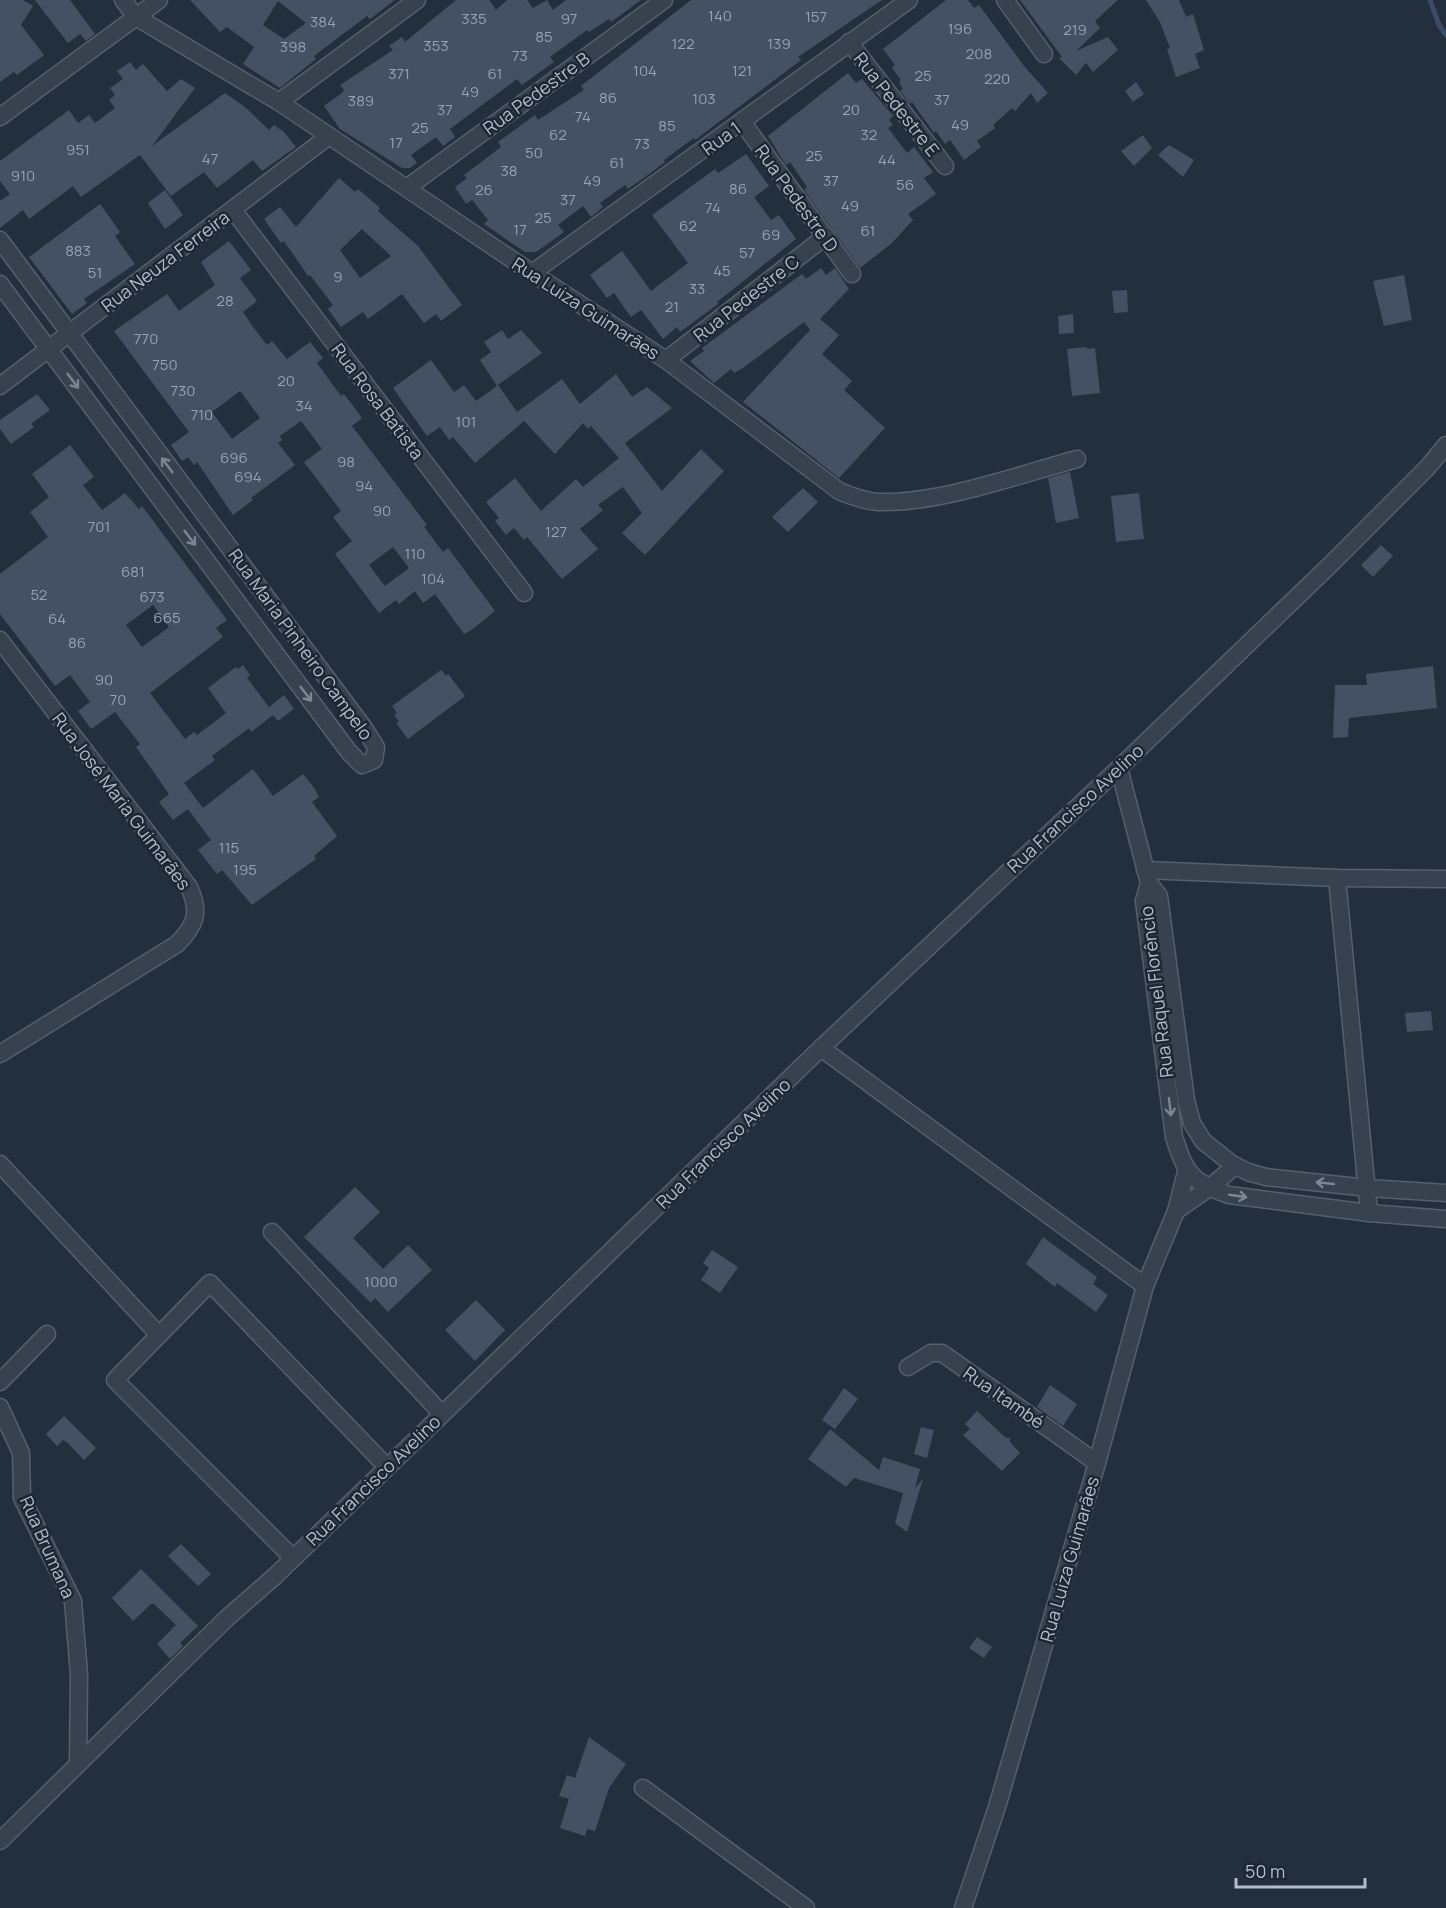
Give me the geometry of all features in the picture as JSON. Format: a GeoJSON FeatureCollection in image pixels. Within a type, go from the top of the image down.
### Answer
{"type":"FeatureCollection","features":[{"type":"Feature","properties":{"kind":"street","name":"Rua Luiza Guimarães"},"geometry":{"type":"LineString","coordinates":[[123,0],[136,17],[279,102],[408,187],[532,273],[666,360],[838,491],[856,498],[878,502],[911,500],[950,493],[1077,459]]}},
{"type":"Feature","properties":{"kind":"street"},"geometry":{"type":"LineString","coordinates":[[0,117],[159,0]]}},
{"type":"Feature","properties":{"kind":"street"},"geometry":{"type":"LineString","coordinates":[[279,102],[417,0]]}},
{"type":"Feature","properties":{"kind":"street","name":"Rua Pedestre B"},"geometry":{"type":"LineString","coordinates":[[408,187],[664,0]]}},
{"type":"Feature","properties":{"kind":"street","name":"Rua 1"},"geometry":{"type":"LineString","coordinates":[[532,273],[743,123],[849,42],[909,0]]}},
{"type":"Feature","properties":{"kind":"street"},"geometry":{"type":"LineString","coordinates":[[1005,0],[1044,54]]}},
{"type":"Feature","properties":{"kind":"street","name":"Rua Pedestre E"},"geometry":{"type":"LineString","coordinates":[[849,42],[945,166]]}},
{"type":"Feature","properties":{"kind":"street","name":"Rua Pedestre D"},"geometry":{"type":"LineString","coordinates":[[743,123],[852,274]]}},
{"type":"Feature","properties":{"kind":"street","name":"Rua Neuza Ferreira"},"geometry":{"type":"LineString","coordinates":[[0,386],[329,136]]}},
{"type":"Feature","properties":{"kind":"street","name":"Rua Rosa Batista"},"geometry":{"type":"LineString","coordinates":[[233,210],[524,593]]}},
{"type":"Feature","properties":{"kind":"street","name":"Rua Pedestre C"},"geometry":{"type":"LineString","coordinates":[[666,360],[826,237]]}},
{"type":"Feature","properties":{"kind":"street","name":"Rua Maria Pinheiro Campelo"},"geometry":{"type":"LineString","coordinates":[[0,240],[369,735],[376,747],[374,760],[362,765],[349,752],[0,284]]}},
{"type":"Feature","properties":{"kind":"street","name":"Rua Francisco Avelino"},"geometry":{"type":"LineString","coordinates":[[0,1841],[227,1618],[293,1558],[821,1048],[1119,768],[1328,567],[1428,467],[1446,445]]}},
{"type":"Feature","properties":{"kind":"street"},"geometry":{"type":"LineString","coordinates":[[207,561],[227,545]]}},
{"type":"Feature","properties":{"kind":"street","name":"Rua José Maria Guimarães"},"geometry":{"type":"LineString","coordinates":[[0,640],[189,887],[197,911],[195,922],[177,945],[0,1054]]}},
{"type":"Feature","properties":{"kind":"street"},"geometry":{"type":"LineString","coordinates":[[1119,768],[1147,877],[1446,879]]}},
{"type":"Feature","properties":{"kind":"street","name":"Rua Raquel Florêncio"},"geometry":{"type":"LineString","coordinates":[[1147,877],[1158,896],[1186,1100],[1192,1123],[1203,1141],[1235,1166],[1266,1177],[1368,1188],[1446,1193]]}},
{"type":"Feature","properties":{"kind":"street","name":"Rua Raquel Florêncio"},"geometry":{"type":"LineString","coordinates":[[1147,877],[1144,901],[1174,1137],[1186,1172]]}},
{"type":"Feature","properties":{"kind":"street"},"geometry":{"type":"LineString","coordinates":[[1337,878],[1369,1213]]}},
{"type":"Feature","properties":{"kind":"street"},"geometry":{"type":"LineString","coordinates":[[821,1048],[1145,1286]]}},
{"type":"Feature","properties":{"kind":"street"},"geometry":{"type":"LineString","coordinates":[[0,1164],[159,1335]]}},
{"type":"Feature","properties":{"kind":"street"},"geometry":{"type":"LineString","coordinates":[[1176,1210],[1209,1188],[1235,1166]]}},
{"type":"Feature","properties":{"kind":"street","name":"Rua Luiza Guimarães"},"geometry":{"type":"LineString","coordinates":[[963,1908],[997,1807],[1097,1463],[1145,1286],[1176,1210],[1186,1172]]}},
{"type":"Feature","properties":{"kind":"street"},"geometry":{"type":"LineString","coordinates":[[1186,1172],[1209,1188],[1229,1194],[1369,1213],[1446,1219]]}},
{"type":"Feature","properties":{"kind":"street"},"geometry":{"type":"LineString","coordinates":[[272,1232],[441,1413]]}},
{"type":"Feature","properties":{"kind":"street"},"geometry":{"type":"LineString","coordinates":[[293,1558],[115,1380],[210,1283],[386,1466]]}},
{"type":"Feature","properties":{"kind":"street"},"geometry":{"type":"LineString","coordinates":[[0,1382],[47,1334]]}},
{"type":"Feature","properties":{"kind":"street","name":"Rua Itambé"},"geometry":{"type":"LineString","coordinates":[[908,1368],[931,1353],[942,1353],[1097,1463]]}},
{"type":"Feature","properties":{"kind":"street","name":"Rua Brumana"},"geometry":{"type":"LineString","coordinates":[[0,1407],[21,1453],[22,1498],[73,1601],[79,1674],[78,1764]]}},
{"type":"Feature","properties":{"kind":"street"},"geometry":{"type":"LineString","coordinates":[[643,1788],[806,1908]]}},
{"type":"Feature","properties":{"kind":"building"},"geometry":{"type":"Polygon","coordinates":[[[0,0],[23,0],[33,6],[21,25],[44,55],[17,75],[14,72],[0,82],[0,0]]]}},
{"type":"Feature","properties":{"kind":"building"},"geometry":{"type":"Polygon","coordinates":[[[35,0],[70,0],[95,34],[86,41],[80,34],[68,43],[35,0]]]}},
{"type":"Feature","properties":{"kind":"building"},"geometry":{"type":"Polygon","coordinates":[[[190,0],[395,0],[370,19],[367,16],[314,56],[316,59],[280,88],[243,64],[254,47],[227,27],[220,32],[190,0]],[[278,1],[263,25],[284,39],[306,23],[278,1]]]}},
{"type":"Feature","properties":{"kind":"building"},"geometry":{"type":"Polygon","coordinates":[[[456,0],[489,0],[496,10],[507,0],[527,0],[533,8],[547,0],[553,10],[566,0],[641,0],[611,22],[609,19],[589,32],[587,30],[550,57],[554,62],[522,85],[517,79],[450,129],[455,137],[443,146],[436,137],[411,155],[417,163],[410,168],[402,168],[340,129],[324,106],[342,93],[344,90],[340,85],[393,50],[389,46],[402,37],[405,42],[456,0]]]}},
{"type":"Feature","properties":{"kind":"building"},"geometry":{"type":"Polygon","coordinates":[[[691,0],[882,0],[798,57],[801,60],[695,140],[694,138],[664,160],[665,162],[649,174],[628,189],[625,185],[600,203],[603,207],[591,217],[583,206],[558,225],[564,232],[536,252],[525,252],[484,224],[488,220],[472,200],[466,204],[455,187],[467,178],[464,175],[501,147],[498,142],[535,115],[538,120],[584,90],[581,86],[691,0]]]}},
{"type":"Feature","properties":{"kind":"building"},"geometry":{"type":"Polygon","coordinates":[[[946,0],[968,0],[974,8],[979,5],[1024,66],[1048,93],[1037,103],[1031,93],[1015,111],[1012,108],[993,125],[995,128],[977,141],[981,147],[964,160],[950,140],[945,144],[936,131],[934,133],[912,102],[910,104],[900,91],[903,89],[899,82],[901,80],[892,68],[895,65],[883,49],[946,0]]]}},
{"type":"Feature","properties":{"kind":"building"},"geometry":{"type":"Polygon","coordinates":[[[1020,0],[1118,0],[1095,21],[1100,28],[1076,51],[1108,37],[1118,50],[1093,72],[1086,63],[1076,75],[1059,58],[1062,57],[1020,0]]]}},
{"type":"Feature","properties":{"kind":"building"},"geometry":{"type":"Polygon","coordinates":[[[1146,0],[1179,0],[1186,17],[1193,14],[1204,50],[1195,54],[1200,68],[1176,77],[1167,49],[1170,48],[1160,22],[1146,0]]]}},
{"type":"Feature","properties":{"kind":"building"},"geometry":{"type":"Polygon","coordinates":[[[130,62],[136,70],[143,64],[167,91],[181,79],[195,88],[152,146],[225,93],[245,107],[269,130],[274,125],[284,132],[296,147],[262,171],[253,160],[217,188],[204,172],[171,196],[140,155],[81,197],[73,186],[29,219],[23,210],[0,228],[0,201],[10,194],[0,181],[0,161],[69,110],[78,123],[89,115],[95,123],[115,108],[109,100],[115,95],[110,88],[123,79],[117,71],[130,62]]]}},
{"type":"Feature","properties":{"kind":"building"},"geometry":{"type":"Polygon","coordinates":[[[848,73],[856,83],[862,79],[893,116],[889,120],[893,125],[888,128],[907,153],[914,147],[933,172],[924,178],[936,194],[908,214],[913,220],[892,243],[860,268],[804,190],[807,187],[790,162],[786,165],[768,136],[848,73]]]}},
{"type":"Feature","properties":{"kind":"building"},"geometry":{"type":"Polygon","coordinates":[[[1136,82],[1144,94],[1133,102],[1125,91],[1136,82]]]}},
{"type":"Feature","properties":{"kind":"building"},"geometry":{"type":"Polygon","coordinates":[[[1143,135],[1152,148],[1134,166],[1121,151],[1143,135]]]}},
{"type":"Feature","properties":{"kind":"building"},"geometry":{"type":"Polygon","coordinates":[[[1169,145],[1194,160],[1183,177],[1158,155],[1169,145]]]}},
{"type":"Feature","properties":{"kind":"building"},"geometry":{"type":"Polygon","coordinates":[[[746,154],[769,186],[754,197],[771,220],[779,215],[796,239],[717,302],[718,304],[680,332],[677,327],[663,339],[641,310],[631,317],[614,293],[607,298],[590,275],[622,251],[651,291],[688,263],[652,215],[715,169],[718,173],[746,154]]]}},
{"type":"Feature","properties":{"kind":"building"},"geometry":{"type":"Polygon","coordinates":[[[339,178],[355,192],[358,189],[380,208],[378,211],[418,246],[462,305],[441,321],[436,314],[424,323],[402,294],[368,319],[363,312],[341,327],[328,309],[333,305],[310,275],[308,276],[284,241],[281,243],[264,219],[280,207],[296,227],[339,178]],[[362,229],[340,250],[360,278],[391,256],[362,229]]]}},
{"type":"Feature","properties":{"kind":"building"},"geometry":{"type":"Polygon","coordinates":[[[165,190],[183,215],[165,229],[148,203],[165,190]]]}},
{"type":"Feature","properties":{"kind":"building"},"geometry":{"type":"Polygon","coordinates":[[[100,204],[120,232],[115,236],[135,264],[84,299],[87,303],[72,314],[29,257],[100,204]]]}},
{"type":"Feature","properties":{"kind":"building"},"geometry":{"type":"Polygon","coordinates":[[[229,241],[251,270],[240,278],[257,301],[243,312],[267,345],[272,341],[287,359],[310,342],[323,358],[317,363],[341,396],[344,394],[362,418],[352,426],[427,525],[424,527],[443,552],[448,548],[495,611],[470,631],[464,634],[435,594],[423,603],[415,591],[399,604],[396,600],[379,613],[335,554],[352,541],[333,517],[341,511],[304,462],[322,449],[301,421],[280,436],[282,440],[278,443],[295,465],[251,498],[253,500],[233,515],[197,462],[194,465],[188,457],[182,461],[171,445],[189,432],[114,331],[167,294],[179,311],[215,285],[201,262],[229,241]],[[240,391],[212,412],[232,439],[260,418],[240,391]],[[393,547],[369,565],[385,586],[409,568],[393,547]]]}},
{"type":"Feature","properties":{"kind":"building"},"geometry":{"type":"Polygon","coordinates":[[[821,268],[826,275],[835,268],[849,289],[820,319],[839,335],[822,354],[852,381],[844,390],[885,428],[839,478],[743,402],[810,330],[804,322],[743,368],[734,373],[731,369],[714,383],[690,361],[704,351],[702,348],[802,274],[806,279],[821,268]]]}},
{"type":"Feature","properties":{"kind":"building"},"geometry":{"type":"Polygon","coordinates":[[[1404,275],[1412,320],[1384,326],[1373,281],[1404,275]]]}},
{"type":"Feature","properties":{"kind":"building"},"geometry":{"type":"Polygon","coordinates":[[[1127,290],[1128,312],[1114,313],[1112,291],[1127,290]]]}},
{"type":"Feature","properties":{"kind":"building"},"geometry":{"type":"Polygon","coordinates":[[[1073,314],[1074,333],[1059,334],[1058,316],[1073,314]]]}},
{"type":"Feature","properties":{"kind":"building"},"geometry":{"type":"Polygon","coordinates":[[[502,330],[508,339],[521,330],[542,353],[498,385],[517,412],[562,379],[580,404],[616,374],[632,397],[647,387],[672,408],[625,443],[662,491],[701,449],[724,471],[645,555],[622,533],[642,513],[623,487],[598,505],[603,510],[580,529],[598,549],[562,579],[527,537],[524,540],[514,528],[506,535],[495,521],[499,518],[486,502],[515,478],[541,511],[576,479],[583,487],[619,458],[591,426],[588,429],[583,423],[555,454],[524,421],[475,463],[453,437],[449,440],[440,427],[427,436],[393,388],[431,360],[454,392],[464,385],[476,401],[497,386],[480,360],[491,352],[484,342],[502,330]]]}},
{"type":"Feature","properties":{"kind":"building"},"geometry":{"type":"Polygon","coordinates":[[[1087,347],[1087,349],[1095,348],[1100,393],[1072,396],[1067,349],[1087,347]]]}},
{"type":"Feature","properties":{"kind":"building"},"geometry":{"type":"Polygon","coordinates":[[[37,394],[50,410],[31,424],[34,427],[11,444],[0,429],[0,420],[37,394]]]}},
{"type":"Feature","properties":{"kind":"building"},"geometry":{"type":"Polygon","coordinates":[[[70,445],[94,477],[83,485],[102,510],[125,493],[139,509],[142,506],[227,620],[216,628],[223,637],[150,693],[185,739],[194,732],[197,735],[226,713],[208,688],[236,667],[238,669],[243,665],[250,675],[247,678],[269,707],[284,695],[294,709],[278,721],[273,715],[251,732],[249,728],[212,756],[215,760],[184,783],[203,808],[253,769],[273,796],[303,774],[315,789],[319,797],[312,802],[337,836],[314,856],[316,859],[252,905],[222,870],[217,874],[198,850],[211,840],[188,809],[173,820],[159,802],[169,794],[136,747],[140,744],[115,712],[91,729],[78,711],[90,702],[70,675],[55,686],[0,614],[0,574],[48,537],[30,512],[49,497],[32,474],[70,445]],[[153,605],[126,625],[142,647],[169,627],[153,605]]]}},
{"type":"Feature","properties":{"kind":"building"},"geometry":{"type":"Polygon","coordinates":[[[1070,472],[1079,518],[1056,523],[1048,478],[1070,472]]]}},
{"type":"Feature","properties":{"kind":"building"},"geometry":{"type":"Polygon","coordinates":[[[803,488],[818,502],[788,532],[772,517],[803,488]]]}},
{"type":"Feature","properties":{"kind":"building"},"geometry":{"type":"Polygon","coordinates":[[[1139,493],[1144,539],[1116,542],[1111,496],[1139,493]]]}},
{"type":"Feature","properties":{"kind":"building"},"geometry":{"type":"Polygon","coordinates":[[[1381,545],[1393,556],[1373,577],[1361,565],[1381,545]]]}},
{"type":"Feature","properties":{"kind":"building"},"geometry":{"type":"Polygon","coordinates":[[[1433,666],[1437,708],[1349,718],[1348,737],[1333,738],[1335,685],[1367,685],[1366,674],[1433,666]]]}},
{"type":"Feature","properties":{"kind":"building"},"geometry":{"type":"Polygon","coordinates":[[[441,670],[446,676],[448,674],[465,696],[408,739],[396,723],[399,721],[394,715],[397,713],[392,706],[441,670]]]}},
{"type":"Feature","properties":{"kind":"building"},"geometry":{"type":"Polygon","coordinates":[[[1431,1011],[1433,1030],[1407,1032],[1405,1013],[1431,1011]]]}},
{"type":"Feature","properties":{"kind":"building"},"geometry":{"type":"Polygon","coordinates":[[[355,1187],[380,1212],[353,1238],[383,1269],[408,1245],[432,1270],[388,1312],[375,1298],[371,1303],[304,1237],[355,1187]]]}},
{"type":"Feature","properties":{"kind":"building"},"geometry":{"type":"Polygon","coordinates":[[[1043,1237],[1097,1277],[1093,1284],[1108,1295],[1096,1312],[1057,1283],[1055,1287],[1026,1264],[1043,1237]]]}},
{"type":"Feature","properties":{"kind":"building"},"geometry":{"type":"Polygon","coordinates":[[[712,1250],[738,1267],[720,1293],[701,1280],[709,1268],[703,1263],[712,1250]]]}},
{"type":"Feature","properties":{"kind":"building"},"geometry":{"type":"Polygon","coordinates":[[[476,1300],[505,1330],[475,1361],[445,1330],[476,1300]]]}},
{"type":"Feature","properties":{"kind":"building"},"geometry":{"type":"Polygon","coordinates":[[[1050,1385],[1077,1404],[1063,1426],[1037,1407],[1050,1385]]]}},
{"type":"Feature","properties":{"kind":"building"},"geometry":{"type":"Polygon","coordinates":[[[844,1388],[858,1399],[835,1429],[822,1420],[844,1388]]]}},
{"type":"Feature","properties":{"kind":"building"},"geometry":{"type":"Polygon","coordinates":[[[977,1411],[1006,1438],[1010,1438],[1010,1442],[1020,1453],[1002,1471],[963,1435],[970,1429],[965,1424],[977,1411]]]}},
{"type":"Feature","properties":{"kind":"building"},"geometry":{"type":"Polygon","coordinates":[[[64,1416],[96,1448],[84,1460],[68,1443],[63,1440],[57,1446],[46,1434],[64,1416]]]}},
{"type":"Feature","properties":{"kind":"building"},"geometry":{"type":"Polygon","coordinates":[[[921,1427],[934,1430],[927,1458],[914,1454],[921,1427]]]}},
{"type":"Feature","properties":{"kind":"building"},"geometry":{"type":"Polygon","coordinates":[[[830,1429],[879,1470],[883,1457],[920,1469],[915,1488],[923,1479],[907,1532],[895,1523],[903,1493],[854,1478],[846,1487],[808,1459],[830,1429]]]}},
{"type":"Feature","properties":{"kind":"building"},"geometry":{"type":"Polygon","coordinates":[[[181,1544],[211,1574],[198,1586],[168,1556],[181,1544]]]}},
{"type":"Feature","properties":{"kind":"building"},"geometry":{"type":"Polygon","coordinates":[[[141,1569],[198,1626],[180,1643],[183,1646],[170,1659],[157,1644],[176,1625],[154,1604],[151,1604],[133,1621],[112,1598],[141,1569]]]}},
{"type":"Feature","properties":{"kind":"building"},"geometry":{"type":"Polygon","coordinates":[[[977,1637],[992,1647],[984,1658],[969,1648],[977,1637]]]}},
{"type":"Feature","properties":{"kind":"building"},"geometry":{"type":"Polygon","coordinates":[[[589,1737],[626,1764],[609,1788],[595,1831],[587,1829],[585,1836],[560,1828],[569,1799],[559,1796],[567,1775],[575,1778],[589,1737]]]}},
{"type":"Feature","properties":{"kind":"waterway"},"geometry":{"type":"LineString","coordinates":[[1430,0],[1439,25],[1446,35]]}}]}
